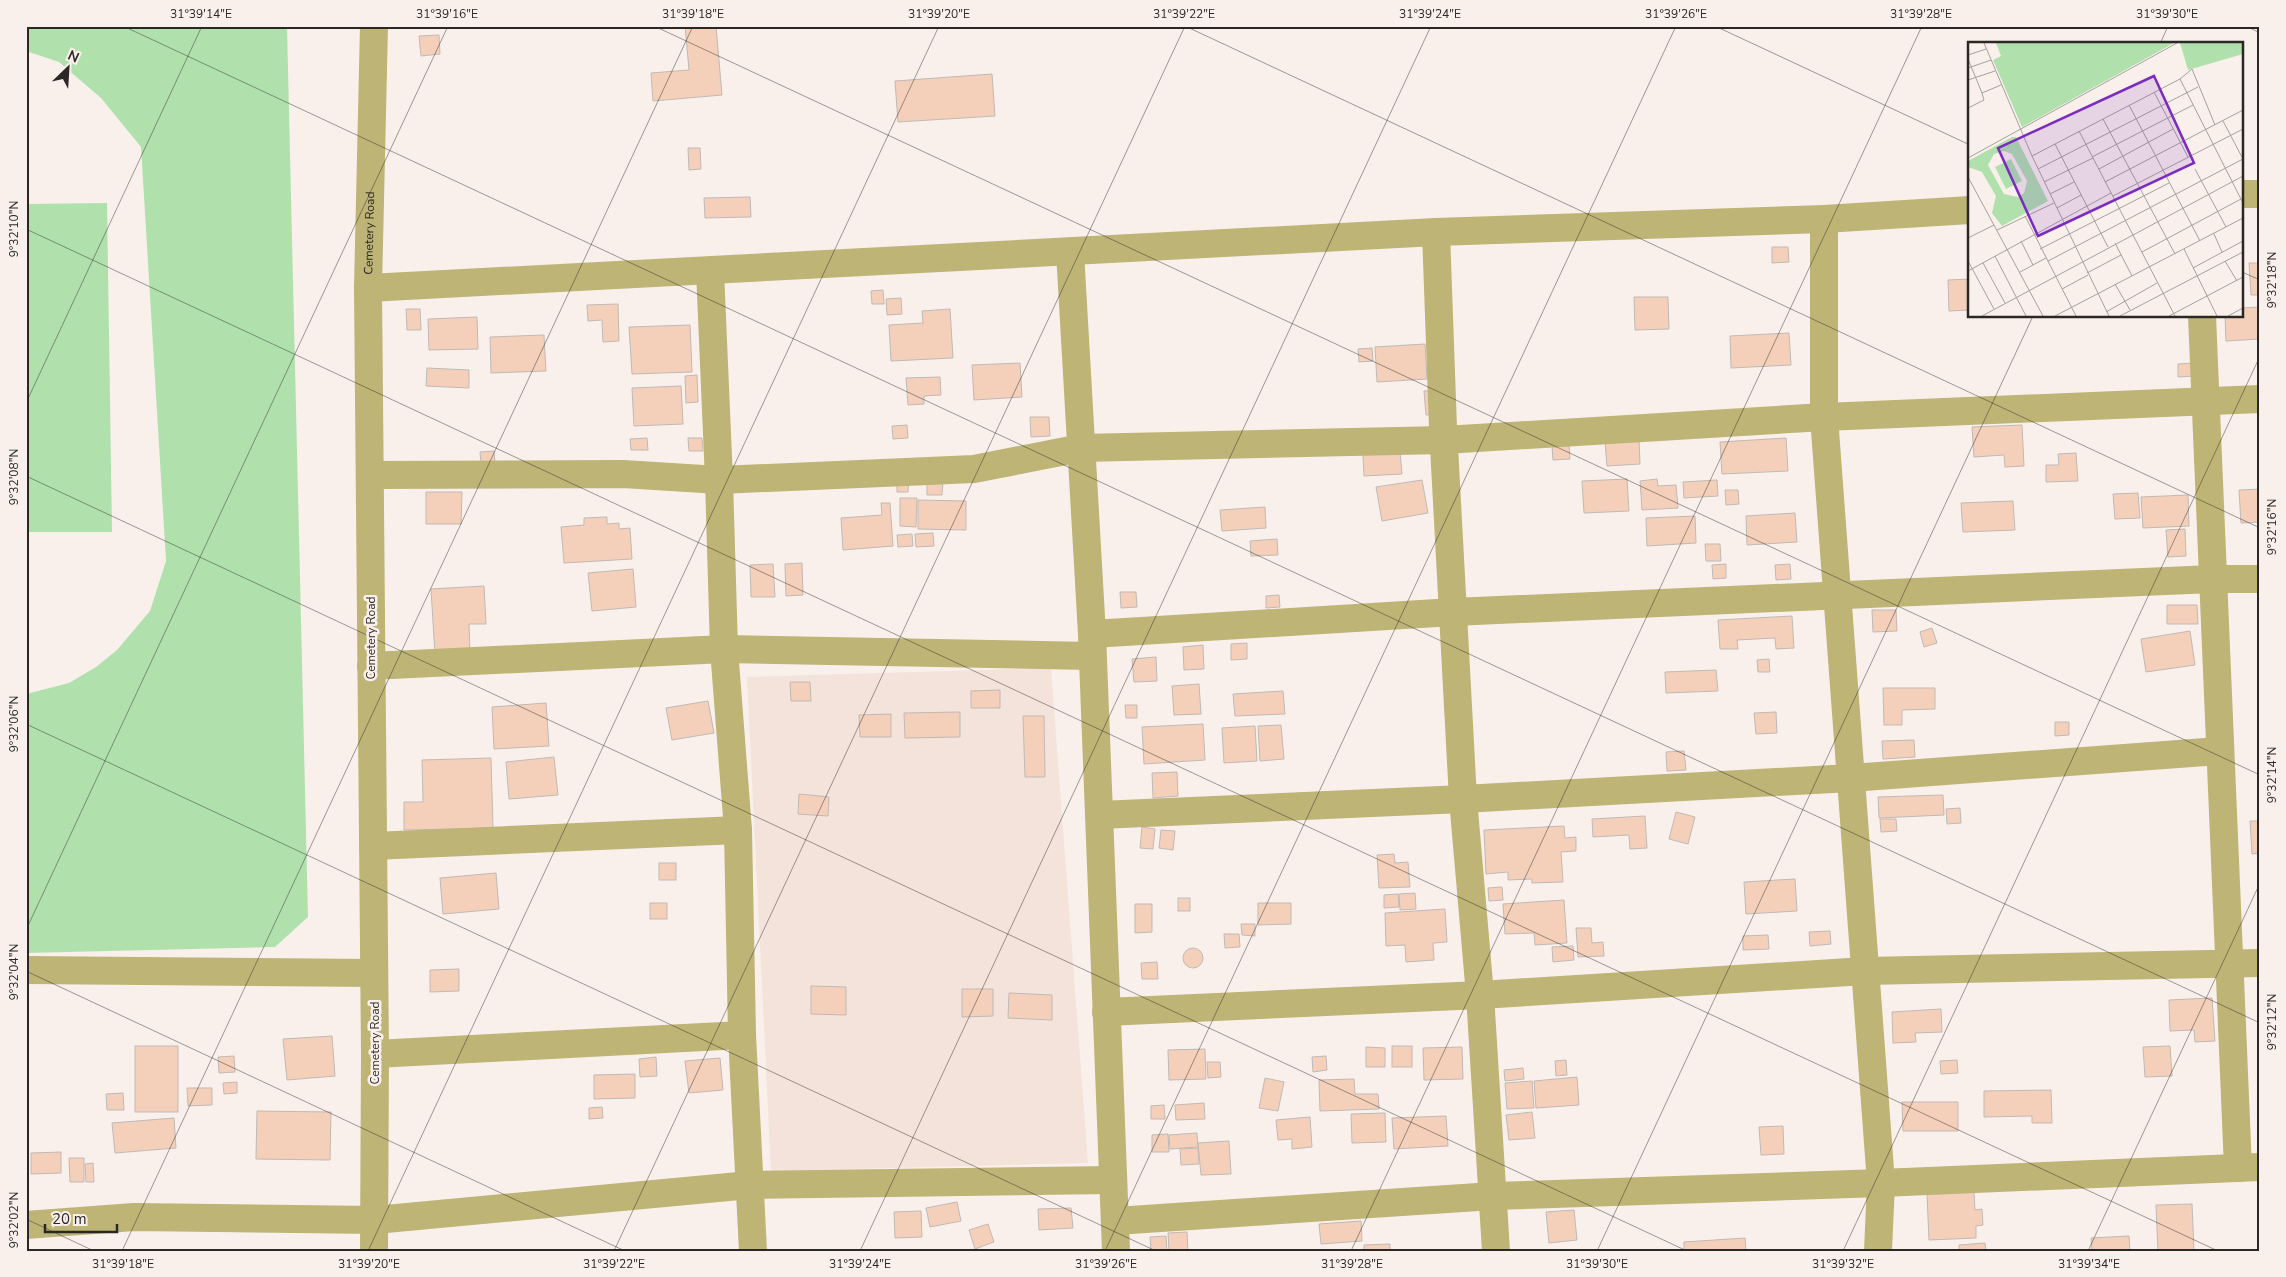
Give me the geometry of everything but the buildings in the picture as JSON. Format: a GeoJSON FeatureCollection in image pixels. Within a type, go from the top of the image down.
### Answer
{"type":"FeatureCollection","features":[{"type":"Feature","properties":{"kind":"street","name":"Cemetery Road"},"geometry":{"type":"LineString","coordinates":[[374,26],[368,288],[375,1054],[374,1251]]}},
{"type":"Feature","properties":{"kind":"street"},"geometry":{"type":"LineString","coordinates":[[2244,194],[2260,194]]}},
{"type":"Feature","properties":{"kind":"street"},"geometry":{"type":"LineString","coordinates":[[368,288],[1436,232],[1824,220],[1968,210]]}},
{"type":"Feature","properties":{"kind":"street"},"geometry":{"type":"LineString","coordinates":[[1824,220],[1824,417],[1881,1183],[1878,1251]]}},
{"type":"Feature","properties":{"kind":"street"},"geometry":{"type":"LineString","coordinates":[[1436,232],[1444,440],[1463,799],[1480,995],[1496,1251]]}},
{"type":"Feature","properties":{"kind":"street"},"geometry":{"type":"LineString","coordinates":[[1070,252],[1099,815],[1116,1251]]}},
{"type":"Feature","properties":{"kind":"street"},"geometry":{"type":"LineString","coordinates":[[710,270],[724,649],[738,830],[742,1035],[753,1251]]}},
{"type":"Feature","properties":{"kind":"street"},"geometry":{"type":"LineString","coordinates":[[1115,1220],[1493,1196],[1881,1183],[2249,1167],[2228,964],[2202,318]]}},
{"type":"Feature","properties":{"kind":"street"},"geometry":{"type":"LineString","coordinates":[[370,475],[623,474],[719,480],[974,469],[1081,448],[1444,440],[1824,417],[2206,399],[2260,399]]}},
{"type":"Feature","properties":{"kind":"street"},"geometry":{"type":"LineString","coordinates":[[372,666],[724,649],[1091,645],[1453,612],[2213,579],[2260,579]]}},
{"type":"Feature","properties":{"kind":"street"},"geometry":{"type":"LineString","coordinates":[[1099,815],[1463,799],[1851,778],[2220,751]]}},
{"type":"Feature","properties":{"kind":"street"},"geometry":{"type":"LineString","coordinates":[[373,846],[738,830]]}},
{"type":"Feature","properties":{"kind":"street"},"geometry":{"type":"LineString","coordinates":[[1106,1012],[1480,995],[1865,971],[2260,963]]}},
{"type":"Feature","properties":{"kind":"street"},"geometry":{"type":"LineString","coordinates":[[26,970],[374,973]]}},
{"type":"Feature","properties":{"kind":"street"},"geometry":{"type":"LineString","coordinates":[[375,1054],[742,1035]]}},
{"type":"Feature","properties":{"kind":"street"},"geometry":{"type":"LineString","coordinates":[[26,1225],[134,1217],[374,1220],[750,1184],[1113,1180]]}},
{"type":"Feature","properties":{"kind":"shaded area"},"geometry":{"type":"Polygon","coordinates":[[[1051,668],[1088,1163],[771,1171],[747,677],[1051,668]]]}},
{"type":"Feature","properties":{"kind":"green space"},"geometry":{"type":"Polygon","coordinates":[[[26,26],[287,26],[308,917],[275,947],[26,953],[26,694],[69,683],[96,667],[117,650],[150,611],[166,561],[141,147],[101,98],[59,62],[26,51],[26,26]]]}},
{"type":"Feature","properties":{"kind":"green space"},"geometry":{"type":"Polygon","coordinates":[[[107,203],[112,532],[26,532],[26,204],[107,203]]]}}]}
